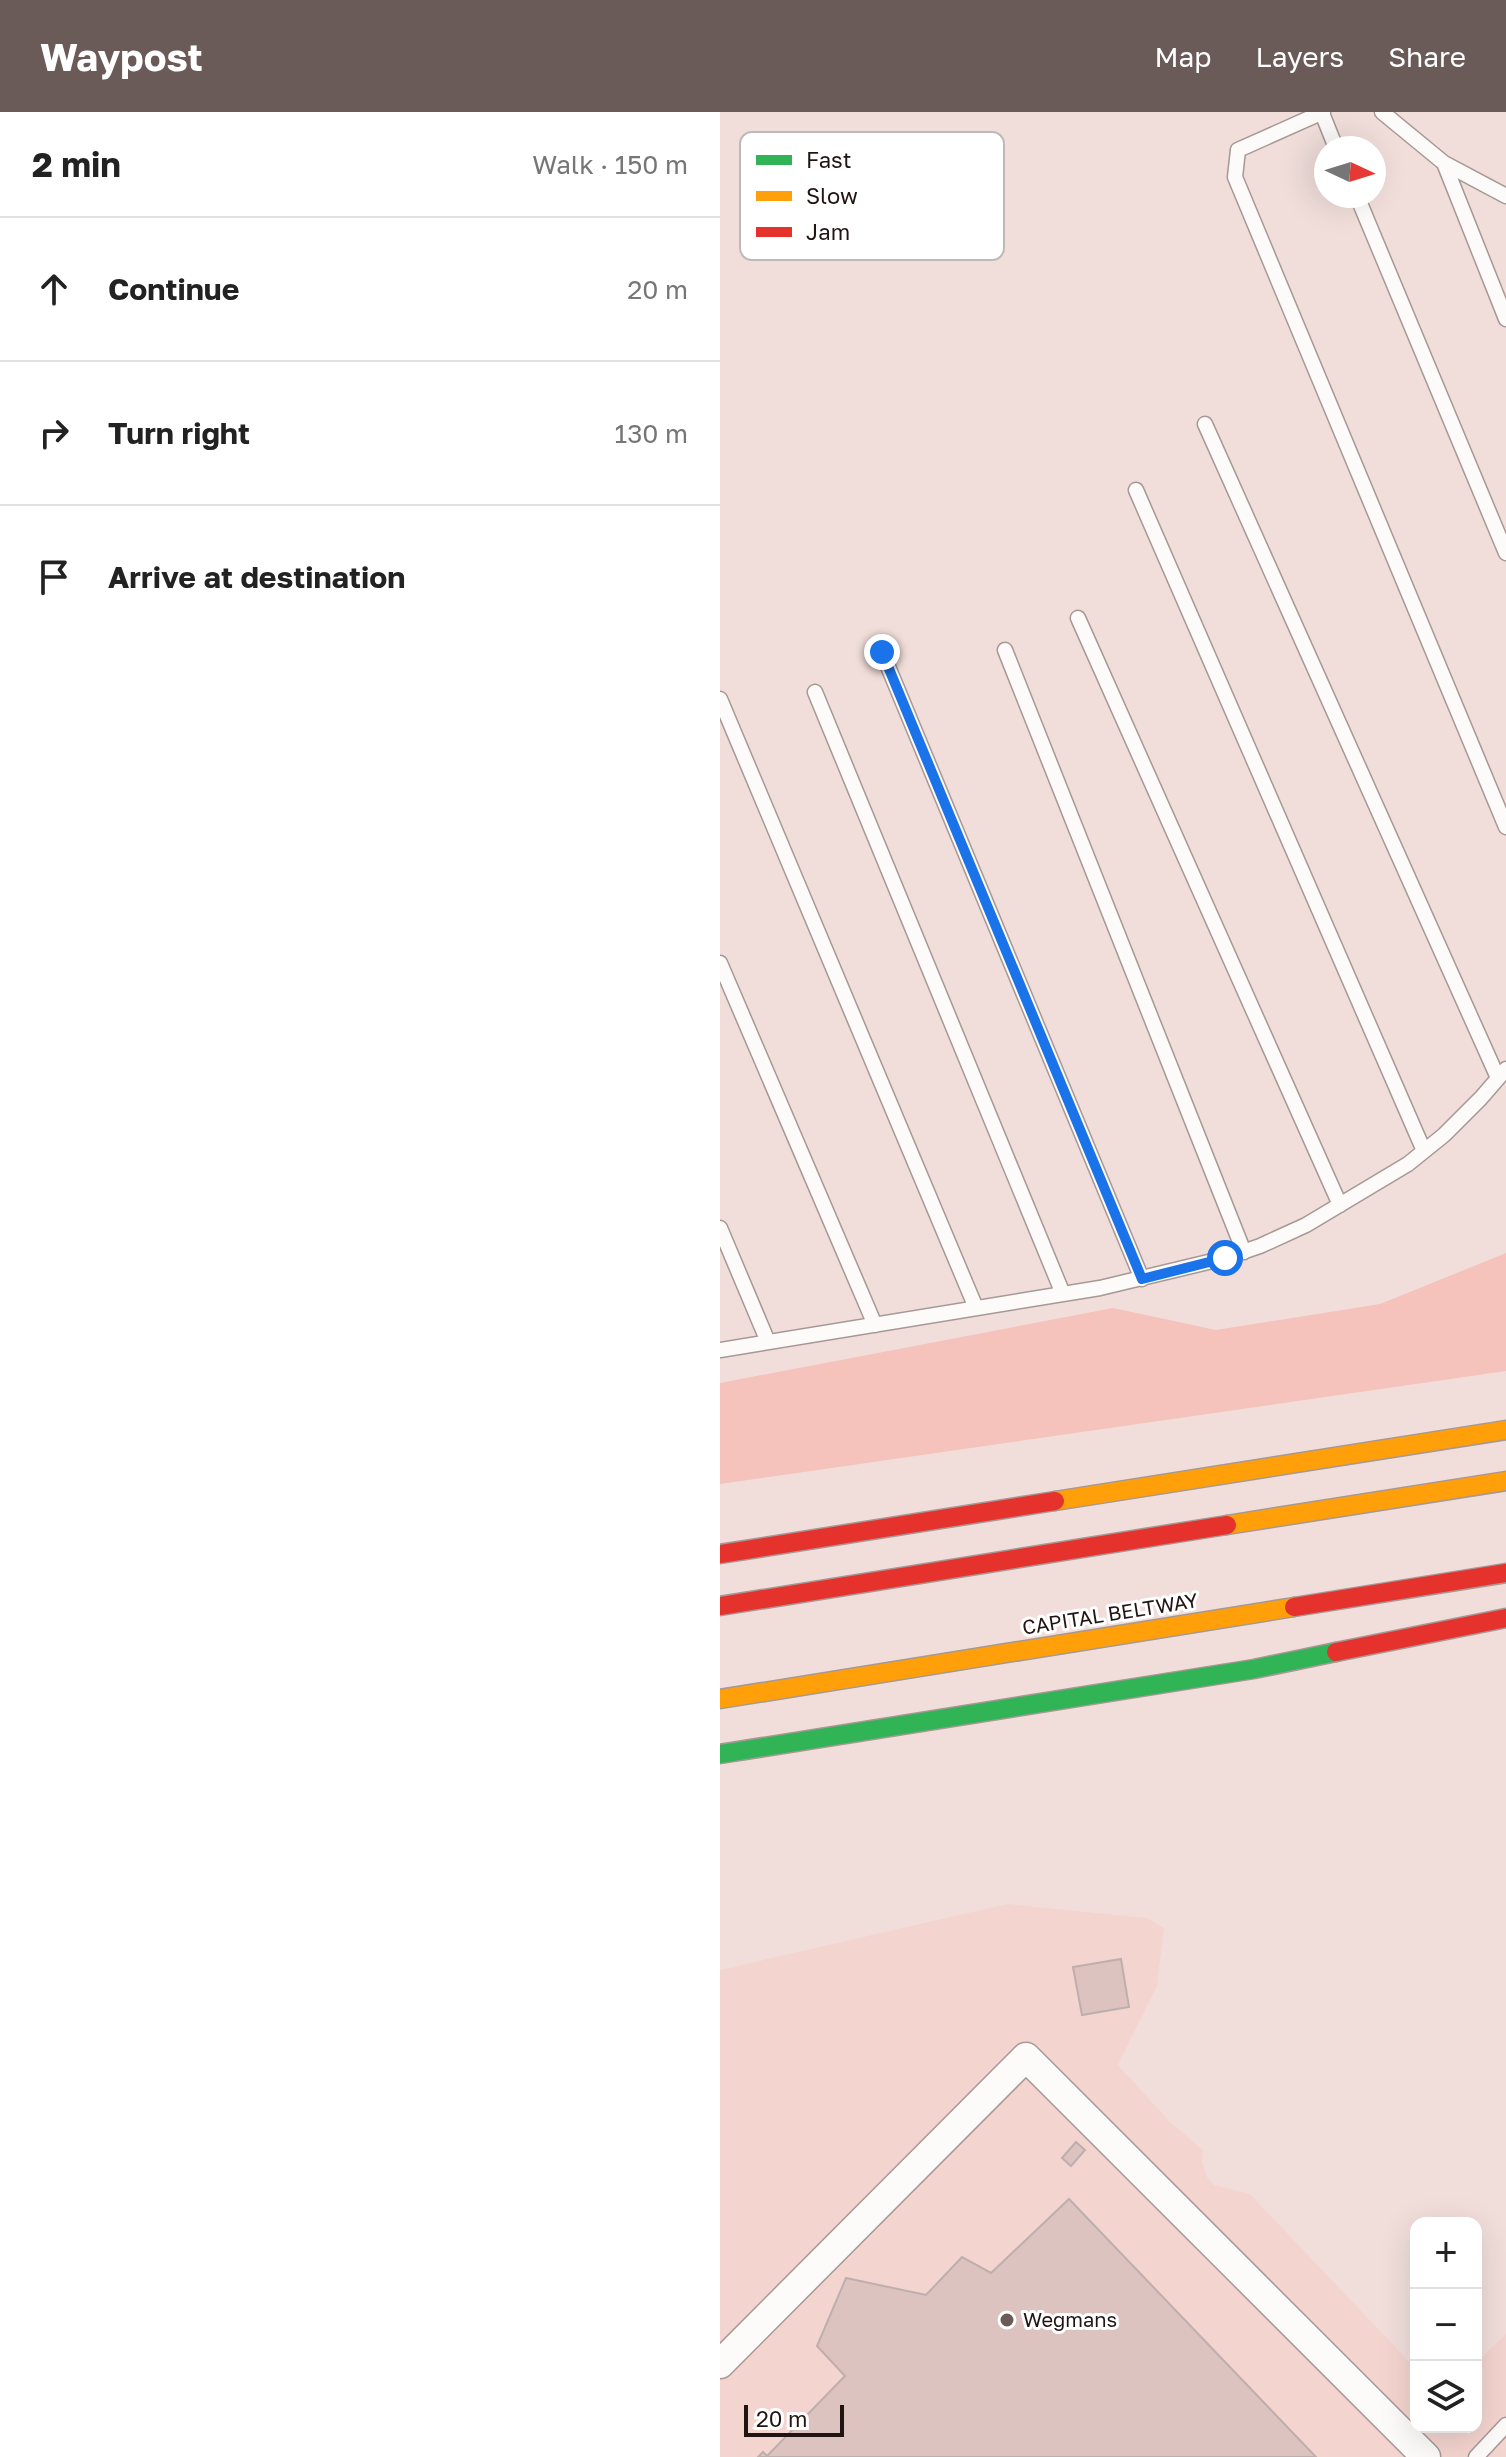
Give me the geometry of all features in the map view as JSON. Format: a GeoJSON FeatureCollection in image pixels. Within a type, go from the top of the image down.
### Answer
{"type":"FeatureCollection","features":[{"type":"Feature","properties":{"kind":"highway"},"geometry":{"type":"LineString","coordinates":[[720,1554],[1506,1430]]}},
{"type":"Feature","properties":{"kind":"highway"},"geometry":{"type":"LineString","coordinates":[[720,1606],[1506,1481]]}},
{"type":"Feature","properties":{"kind":"highway","name":"CAPITAL BELTWAY"},"geometry":{"type":"LineString","coordinates":[[720,1699],[1506,1573]]}},
{"type":"Feature","properties":{"kind":"highway"},"geometry":{"type":"LineString","coordinates":[[720,1754],[1254,1669],[1506,1618]]}},
{"type":"Feature","properties":{"kind":"highway"},"geometry":{"type":"LineString","coordinates":[[720,1766],[809,1740]]}},
{"type":"Feature","properties":{"kind":"street"},"geometry":{"type":"LineString","coordinates":[[720,2364],[1026,2057],[1426,2457]]}},
{"type":"Feature","properties":{"kind":"lane"},"geometry":{"type":"LineString","coordinates":[[1331,136],[1322,112],[1238,150],[1235,177],[1506,827]]}},
{"type":"Feature","properties":{"kind":"lane"},"geometry":{"type":"LineString","coordinates":[[1382,112],[1444,163],[1506,196]]}},
{"type":"Feature","properties":{"kind":"lane"},"geometry":{"type":"LineString","coordinates":[[1444,163],[1506,319]]}},
{"type":"Feature","properties":{"kind":"lane"},"geometry":{"type":"LineString","coordinates":[[1362,208],[1506,553]]}},
{"type":"Feature","properties":{"kind":"lane"},"geometry":{"type":"LineString","coordinates":[[720,1350],[1063,1294],[1142,1279],[1244,1252],[1306,1225],[1395,1172],[1444,1135],[1502,1073],[1205,424]]}},
{"type":"Feature","properties":{"kind":"lane"},"geometry":{"type":"LineString","coordinates":[[1136,490],[1424,1151]]}},
{"type":"Feature","properties":{"kind":"lane"},"geometry":{"type":"LineString","coordinates":[[1078,618],[1340,1205]]}},
{"type":"Feature","properties":{"kind":"lane"},"geometry":{"type":"LineString","coordinates":[[1005,650],[1244,1252]]}},
{"type":"Feature","properties":{"kind":"lane"},"geometry":{"type":"LineString","coordinates":[[882,652],[1142,1279]]}},
{"type":"Feature","properties":{"kind":"lane"},"geometry":{"type":"LineString","coordinates":[[815,692],[1063,1294]]}},
{"type":"Feature","properties":{"kind":"lane"},"geometry":{"type":"LineString","coordinates":[[720,699],[976,1308]]}},
{"type":"Feature","properties":{"kind":"lane"},"geometry":{"type":"LineString","coordinates":[[720,963],[875,1325]]}},
{"type":"Feature","properties":{"kind":"lane"},"geometry":{"type":"LineString","coordinates":[[720,1228],[768,1342]]}},
{"type":"Feature","properties":{"kind":"lane"},"geometry":{"type":"LineString","coordinates":[[1476,2457],[1506,2425]]}},
{"type":"Feature","properties":{"kind":"shaded area"},"geometry":{"type":"Polygon","coordinates":[[[1506,1253],[1506,1371],[720,1484],[720,1383],[1113,1308],[1216,1330],[1380,1304],[1506,1253]]]}},
{"type":"Feature","properties":{"kind":"shaded area"},"geometry":{"type":"Polygon","coordinates":[[[1007,1904],[1147,1918],[1164,1928],[1157,1986],[1118,2065],[1171,2123],[1203,2150],[1202,2161],[1207,2177],[1214,2185],[1250,2194],[1410,2363],[1410,2433],[1482,2433],[1482,2357],[1506,2334],[1506,2457],[720,2457],[720,1970],[1007,1904]]]}},
{"type":"Feature","properties":{"kind":"building"},"geometry":{"type":"Polygon","coordinates":[[[1121,1959],[1129,2007],[1082,2015],[1073,1967],[1121,1959]]]}},
{"type":"Feature","properties":{"kind":"building"},"geometry":{"type":"Polygon","coordinates":[[[1076,2142],[1085,2150],[1071,2166],[1062,2158],[1076,2142]]]}},
{"type":"Feature","properties":{"kind":"building","name":"Wegmans"},"geometry":{"type":"Polygon","coordinates":[[[1069,2199],[1316,2457],[758,2457],[763,2452],[767,2456],[845,2376],[817,2346],[846,2278],[926,2295],[962,2257],[991,2273],[1069,2199]]]}},
{"type":"Feature","properties":{"kind":"traffic: fast"},"geometry":{"type":"LineString","coordinates":[[720,1754],[1254,1669],[1336,1652]]}},
{"type":"Feature","properties":{"kind":"traffic: slow"},"geometry":{"type":"LineString","coordinates":[[1055,1501],[1506,1430]]}},
{"type":"Feature","properties":{"kind":"traffic: slow"},"geometry":{"type":"LineString","coordinates":[[1227,1525],[1506,1481]]}},
{"type":"Feature","properties":{"kind":"traffic: slow"},"geometry":{"type":"LineString","coordinates":[[720,1699],[1294,1607]]}},
{"type":"Feature","properties":{"kind":"traffic: jam"},"geometry":{"type":"LineString","coordinates":[[720,1554],[1055,1501]]}},
{"type":"Feature","properties":{"kind":"traffic: jam"},"geometry":{"type":"LineString","coordinates":[[720,1606],[1227,1525]]}},
{"type":"Feature","properties":{"kind":"traffic: jam"},"geometry":{"type":"LineString","coordinates":[[1294,1607],[1506,1573]]}},
{"type":"Feature","properties":{"kind":"traffic: jam"},"geometry":{"type":"LineString","coordinates":[[1336,1652],[1506,1618]]}},
{"type":"Feature","properties":{"kind":"place","name":"Wegmans"},"geometry":{"type":"Point","coordinates":[1007,2320]}},
{"type":"Feature","properties":{"kind":"route"},"geometry":{"type":"LineString","coordinates":[[882,652],[1142,1279],[1225,1258]]}}]}
